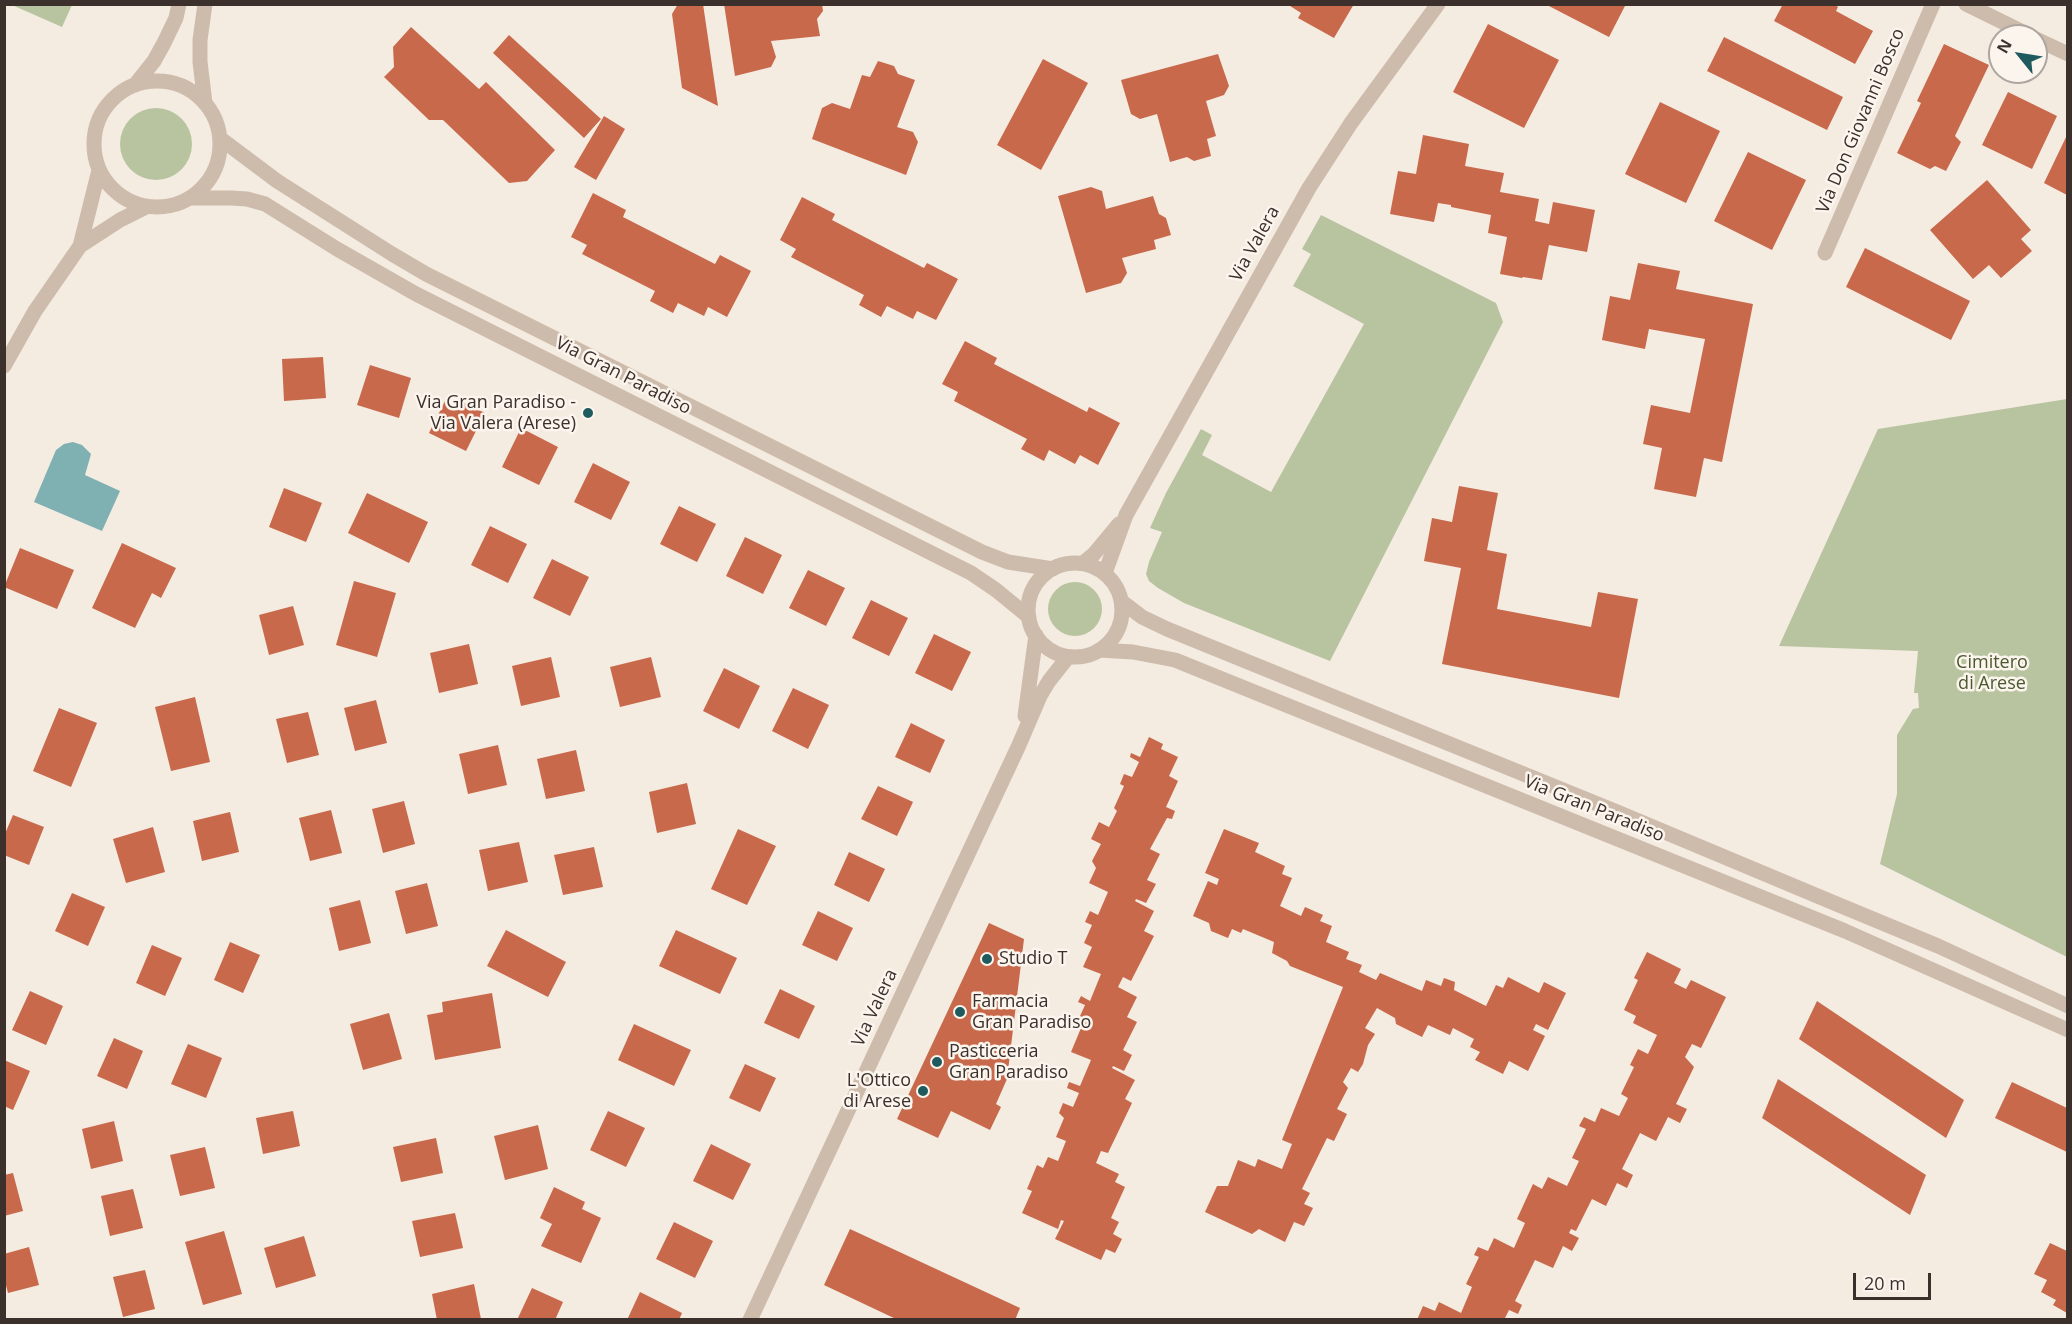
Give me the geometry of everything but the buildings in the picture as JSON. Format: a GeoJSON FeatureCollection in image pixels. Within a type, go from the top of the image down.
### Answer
{"type":"FeatureCollection","features":[{"type":"Feature","properties":{"kind":"street"},"geometry":{"type":"LineString","coordinates":[[135,85],[154,61],[176,18],[179,4]]}},
{"type":"Feature","properties":{"kind":"street"},"geometry":{"type":"LineString","coordinates":[[205,4],[200,39],[200,62],[205,103]]}},
{"type":"Feature","properties":{"kind":"street","name":"Via Valera"},"geometry":{"type":"LineString","coordinates":[[1083,563],[1094,554],[1126,514],[1314,180],[1351,123],[1438,4]]}},
{"type":"Feature","properties":{"kind":"street","name":"Via Don Giovanni Bosco"},"geometry":{"type":"LineString","coordinates":[[1825,253],[1932,4]]}},
{"type":"Feature","properties":{"kind":"street"},"geometry":{"type":"LineString","coordinates":[[1966,4],[2007,24]]}},
{"type":"Feature","properties":{"kind":"street"},"geometry":{"type":"LineString","coordinates":[[2048,45],[2067,54]]}},
{"type":"Feature","properties":{"kind":"street"},"geometry":{"type":"LineString","coordinates":[[154,81],[173,83],[191,90],[205,103],[216,120],[220,139],[220,156],[205,187],[192,198],[177,205],[162,208],[146,207],[126,200],[110,187],[99,170],[94,153],[94,136],[99,120],[108,105],[120,93],[135,85],[154,81]]}},
{"type":"Feature","properties":{"kind":"street","name":"Via Gran Paradiso"},"geometry":{"type":"LineString","coordinates":[[220,139],[277,181],[426,274],[981,552],[1008,562],[1053,569]]}},
{"type":"Feature","properties":{"kind":"street"},"geometry":{"type":"LineString","coordinates":[[4,366],[35,311],[80,246],[99,170]]}},
{"type":"Feature","properties":{"kind":"street","name":"Via Gran Paradiso"},"geometry":{"type":"LineString","coordinates":[[192,198],[231,198],[265,204],[416,294],[970,573],[996,590],[1029,617]]}},
{"type":"Feature","properties":{"kind":"street"},"geometry":{"type":"LineString","coordinates":[[80,246],[120,220],[146,207]]}},
{"type":"Feature","properties":{"kind":"street","name":"Via Valera"},"geometry":{"type":"LineString","coordinates":[[1105,573],[1126,514]]}},
{"type":"Feature","properties":{"kind":"street"},"geometry":{"type":"LineString","coordinates":[[1071,563],[1083,563],[1105,573],[1114,583],[1121,601],[1121,620],[1107,645],[1081,656],[1068,657],[1056,653],[1036,635],[1029,617],[1031,594],[1044,575],[1053,569],[1071,563]]}},
{"type":"Feature","properties":{"kind":"street","name":"Via Gran Paradiso"},"geometry":{"type":"LineString","coordinates":[[1121,601],[1142,617],[1167,629],[1839,904],[1938,946],[2067,1006]]}},
{"type":"Feature","properties":{"kind":"street","name":"Via Valera"},"geometry":{"type":"LineString","coordinates":[[1019,745],[1029,694],[1036,635]]}},
{"type":"Feature","properties":{"kind":"street","name":"Via Gran Paradiso"},"geometry":{"type":"LineString","coordinates":[[1099,650],[1133,652],[1175,660],[1854,935],[2067,1030]]}},
{"type":"Feature","properties":{"kind":"street","name":"Via Valera"},"geometry":{"type":"LineString","coordinates":[[750,1320],[1040,696],[1068,657]]}},
{"type":"Feature","properties":{"kind":"green space"},"geometry":{"type":"Polygon","coordinates":[[[72,4],[62,27],[12,5],[72,4]]]}},
{"type":"Feature","properties":{"kind":"green space"},"geometry":{"type":"Polygon","coordinates":[[[156,108],[176,114],[186,124],[192,144],[186,164],[176,174],[156,180],[136,174],[126,164],[120,144],[126,124],[136,114],[156,108]]]}},
{"type":"Feature","properties":{"kind":"green space"},"geometry":{"type":"Polygon","coordinates":[[[1321,215],[1496,303],[1503,322],[1330,661],[1184,603],[1158,588],[1149,581],[1146,574],[1162,532],[1150,528],[1166,493],[1201,429],[1212,435],[1202,455],[1271,492],[1364,324],[1293,286],[1311,254],[1302,249],[1321,215]]]}},
{"type":"Feature","properties":{"kind":"green space","name":"Cimitero di Arese"},"geometry":{"type":"Polygon","coordinates":[[[2068,399],[2067,957],[1880,864],[1897,794],[1897,735],[1913,709],[1919,708],[1918,693],[1914,693],[1918,651],[1779,646],[1878,429],[2068,399]]]}},
{"type":"Feature","properties":{"kind":"green space"},"geometry":{"type":"Polygon","coordinates":[[[1075,582],[1085,584],[1094,590],[1100,599],[1102,609],[1100,619],[1094,628],[1085,634],[1075,636],[1065,634],[1056,628],[1050,619],[1048,609],[1050,599],[1056,590],[1065,584],[1075,582]]]}},
{"type":"Feature","properties":{"kind":"water"},"geometry":{"type":"Polygon","coordinates":[[[73,442],[82,445],[91,454],[85,475],[120,491],[102,531],[34,502],[56,450],[64,444],[73,442]]]}},
{"type":"Feature","properties":{"kind":"place","name":"Via Gran Paradiso - Via Valera (Arese)"},"geometry":{"type":"Point","coordinates":[588,413]}},
{"type":"Feature","properties":{"kind":"place","name":"Studio T"},"geometry":{"type":"Point","coordinates":[987,959]}},
{"type":"Feature","properties":{"kind":"place","name":"Farmacia Gran Paradiso"},"geometry":{"type":"Point","coordinates":[960,1012]}},
{"type":"Feature","properties":{"kind":"place","name":"Pasticceria Gran Paradiso"},"geometry":{"type":"Point","coordinates":[937,1062]}},
{"type":"Feature","properties":{"kind":"place","name":"L'Ottico di Arese"},"geometry":{"type":"Point","coordinates":[923,1091]}}]}
